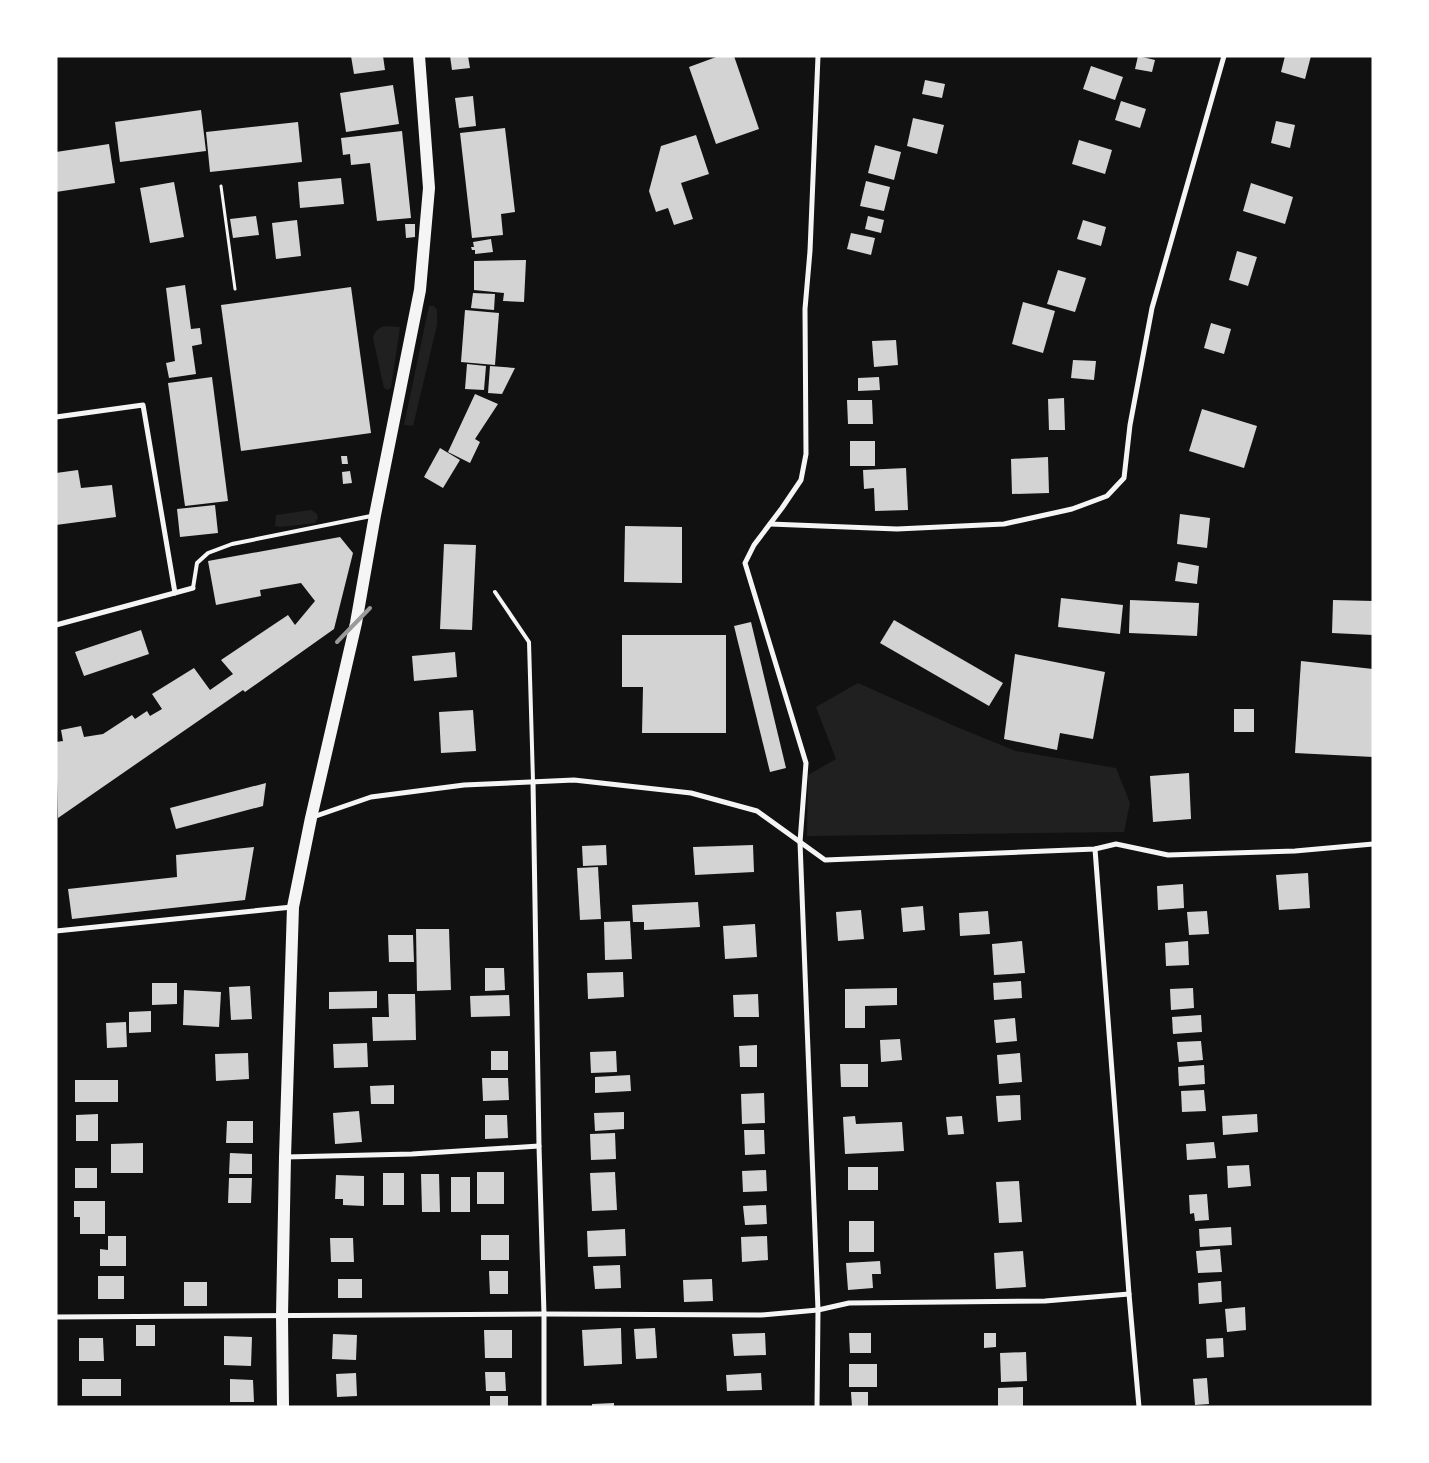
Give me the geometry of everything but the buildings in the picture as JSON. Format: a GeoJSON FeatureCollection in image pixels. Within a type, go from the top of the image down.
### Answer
{"type":"FeatureCollection","features":[{"type":"Feature","properties":{"kind":"main road"},"geometry":{"type":"LineString","coordinates":[[283,1407],[282,1316],[285,1157],[293,907],[310,818],[356,623],[375,515],[412,336],[422,274],[429,188],[419,56]]}},
{"type":"Feature","properties":{"kind":"street"},"geometry":{"type":"LineString","coordinates":[[817,1407],[818,1310],[800,842],[806,763],[745,563],[754,545],[801,480],[806,454],[805,309],[810,251],[818,56]]}},
{"type":"Feature","properties":{"kind":"street"},"geometry":{"type":"LineString","coordinates":[[770,524],[897,529],[1004,524],[1072,509],[1106,496],[1124,478],[1130,425],[1152,308],[1224,56]]}},
{"type":"Feature","properties":{"kind":"street"},"geometry":{"type":"LineString","coordinates":[[56,417],[143,405],[175,593]]}},
{"type":"Feature","properties":{"kind":"street"},"geometry":{"type":"LineString","coordinates":[[56,625],[193,588]]}},
{"type":"Feature","properties":{"kind":"street"},"geometry":{"type":"LineString","coordinates":[[310,818],[371,797],[464,785],[574,780],[691,792],[758,812],[825,860],[1095,848],[1116,844],[1168,855],[1295,851],[1373,844]]}},
{"type":"Feature","properties":{"kind":"street"},"geometry":{"type":"LineString","coordinates":[[533,781],[539,1146],[544,1314],[544,1407]]}},
{"type":"Feature","properties":{"kind":"street"},"geometry":{"type":"LineString","coordinates":[[1095,848],[1129,1294],[1140,1407]]}},
{"type":"Feature","properties":{"kind":"street"},"geometry":{"type":"LineString","coordinates":[[56,931],[293,907]]}},
{"type":"Feature","properties":{"kind":"street"},"geometry":{"type":"LineString","coordinates":[[285,1157],[412,1154],[539,1146]]}},
{"type":"Feature","properties":{"kind":"street"},"geometry":{"type":"LineString","coordinates":[[56,1317],[544,1314],[761,1315],[818,1310],[849,1303],[1045,1301],[1129,1294]]}},
{"type":"Feature","properties":{"kind":"lane"},"geometry":{"type":"LineString","coordinates":[[193,588],[197,563],[208,553],[232,544],[375,515]]}},
{"type":"Feature","properties":{"kind":"lane"},"geometry":{"type":"LineString","coordinates":[[495,592],[529,642],[533,781]]}},
{"type":"Feature","properties":{"kind":"path"},"geometry":{"type":"LineString","coordinates":[[221,186],[235,289]]}},
{"type":"Feature","properties":{"kind":"shaded area"},"geometry":{"type":"Polygon","coordinates":[[[429,306],[434,306],[437,310],[437,325],[413,426],[404,425],[429,306]]]}},
{"type":"Feature","properties":{"kind":"shaded area"},"geometry":{"type":"Polygon","coordinates":[[[385,326],[400,327],[391,387],[388,390],[384,388],[373,338],[377,330],[385,326]]]}},
{"type":"Feature","properties":{"kind":"shaded area"},"geometry":{"type":"Polygon","coordinates":[[[311,510],[317,514],[318,518],[315,523],[275,526],[276,515],[311,510]]]}},
{"type":"Feature","properties":{"kind":"shaded area"},"geometry":{"type":"Polygon","coordinates":[[[858,683],[1016,751],[1116,768],[1130,803],[1124,832],[807,836],[808,775],[836,759],[816,707],[858,683]]]}},
{"type":"Feature","properties":{"kind":"railway"},"geometry":{"type":"LineString","coordinates":[[337,642],[370,608]]}}]}
